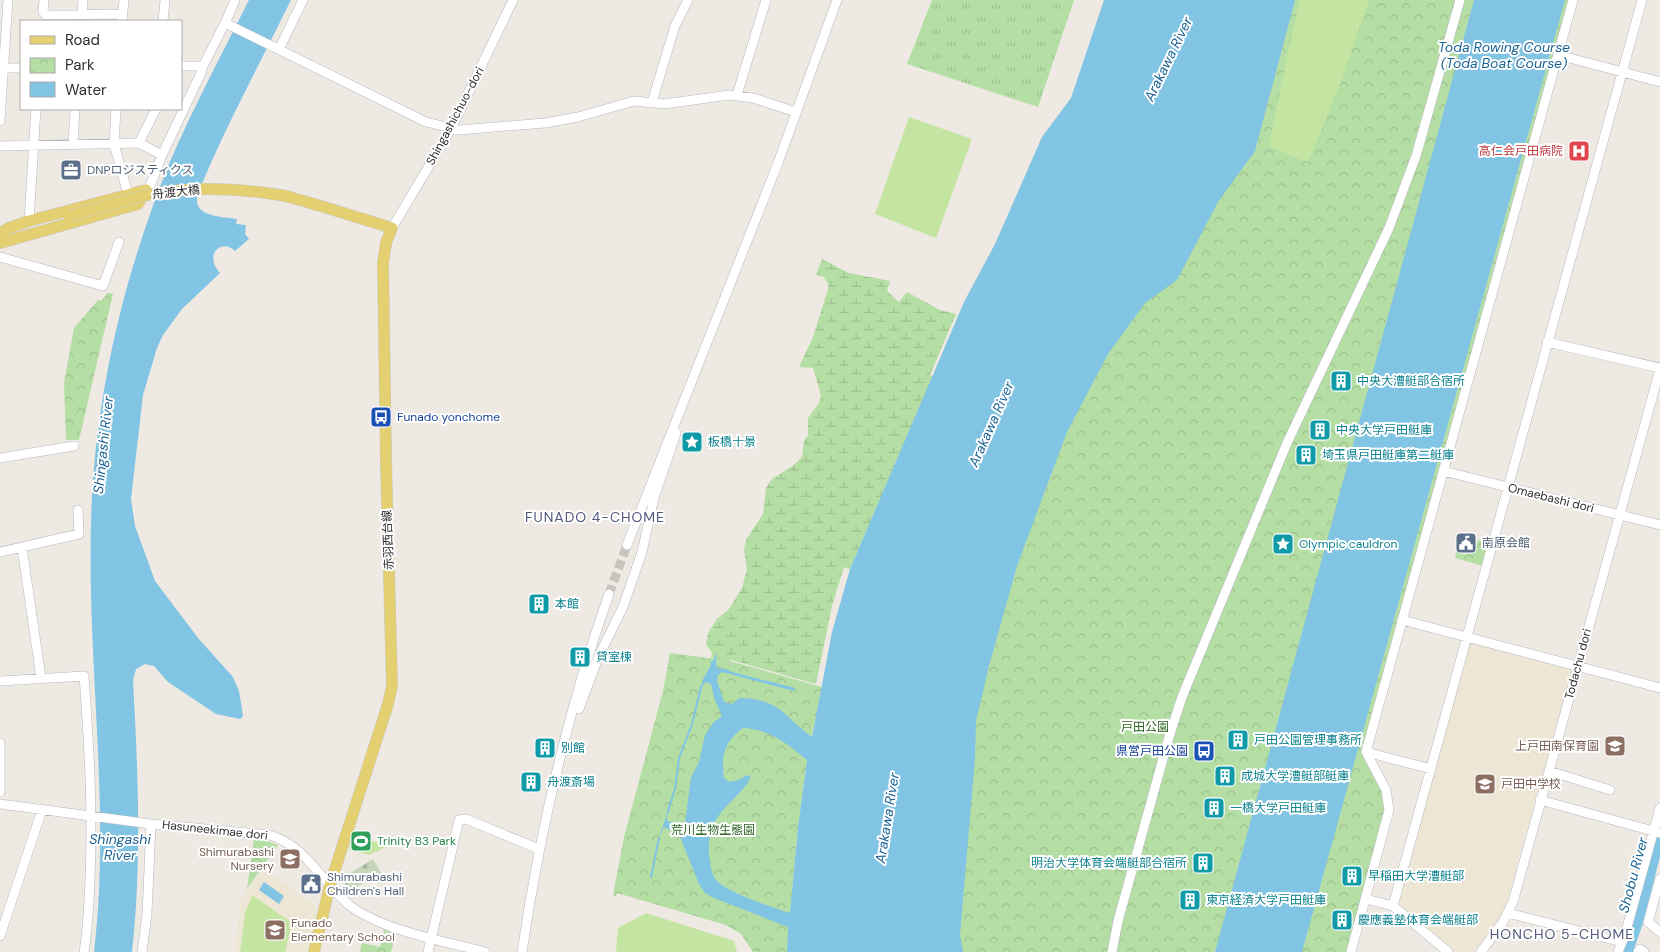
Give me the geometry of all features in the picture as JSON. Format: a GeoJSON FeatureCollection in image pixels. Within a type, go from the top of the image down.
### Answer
{"type":"FeatureCollection","features":[{"type":"Feature","properties":{"kind":"main road","name":"舟渡大橋"},"geometry":{"type":"LineString","coordinates":[[0,235],[148,195],[222,189],[286,196],[392,228]]}},
{"type":"Feature","properties":{"kind":"main road"},"geometry":{"type":"LineString","coordinates":[[0,235],[8,228],[29,221],[146,190]]}},
{"type":"Feature","properties":{"kind":"main road"},"geometry":{"type":"LineString","coordinates":[[0,243],[138,204],[146,190]]}},
{"type":"Feature","properties":{"kind":"main road","name":"赤羽西台線"},"geometry":{"type":"LineString","coordinates":[[314,952],[330,885],[388,704],[392,686],[383,263],[386,243],[392,228]]}},
{"type":"Feature","properties":{"kind":"street"},"geometry":{"type":"LineString","coordinates":[[0,121],[8,0]]}},
{"type":"Feature","properties":{"kind":"street"},"geometry":{"type":"LineString","coordinates":[[44,0],[43,12],[46,15],[71,18],[82,15],[123,18],[124,0]]}},
{"type":"Feature","properties":{"kind":"street"},"geometry":{"type":"LineString","coordinates":[[82,15],[83,0]]}},
{"type":"Feature","properties":{"kind":"street"},"geometry":{"type":"LineString","coordinates":[[163,20],[165,0]]}},
{"type":"Feature","properties":{"kind":"street"},"geometry":{"type":"LineString","coordinates":[[146,190],[151,184],[162,155],[235,0]]}},
{"type":"Feature","properties":{"kind":"street"},"geometry":{"type":"LineString","coordinates":[[278,49],[303,0]]}},
{"type":"Feature","properties":{"kind":"street","name":"Shingashichuo-dori"},"geometry":{"type":"LineString","coordinates":[[392,228],[451,129],[513,0]]}},
{"type":"Feature","properties":{"kind":"street"},"geometry":{"type":"LineString","coordinates":[[652,102],[675,26],[688,0]]}},
{"type":"Feature","properties":{"kind":"street"},"geometry":{"type":"LineString","coordinates":[[737,95],[766,0]]}},
{"type":"Feature","properties":{"kind":"street"},"geometry":{"type":"LineString","coordinates":[[627,545],[748,240],[837,0]]}},
{"type":"Feature","properties":{"kind":"street"},"geometry":{"type":"LineString","coordinates":[[1112,952],[1180,702],[1284,450],[1374,262],[1396,211],[1425,127],[1460,0]]}},
{"type":"Feature","properties":{"kind":"street"},"geometry":{"type":"LineString","coordinates":[[1351,952],[1389,810],[1386,790],[1366,752],[1573,0]]}},
{"type":"Feature","properties":{"kind":"street"},"geometry":{"type":"LineString","coordinates":[[1393,906],[1642,0]]}},
{"type":"Feature","properties":{"kind":"street"},"geometry":{"type":"LineString","coordinates":[[225,23],[426,122],[451,129],[459,130],[562,120],[634,100],[664,104],[737,95],[753,98],[796,112]]}},
{"type":"Feature","properties":{"kind":"street"},"geometry":{"type":"LineString","coordinates":[[1558,55],[1660,82]]}},
{"type":"Feature","properties":{"kind":"street"},"geometry":{"type":"LineString","coordinates":[[182,66],[203,66]]}},
{"type":"Feature","properties":{"kind":"street"},"geometry":{"type":"LineString","coordinates":[[4,68],[20,68]]}},
{"type":"Feature","properties":{"kind":"street"},"geometry":{"type":"LineString","coordinates":[[29,221],[36,110]]}},
{"type":"Feature","properties":{"kind":"street"},"geometry":{"type":"LineString","coordinates":[[73,144],[75,110]]}},
{"type":"Feature","properties":{"kind":"street"},"geometry":{"type":"LineString","coordinates":[[116,110],[114,144],[128,194]]}},
{"type":"Feature","properties":{"kind":"street"},"geometry":{"type":"LineString","coordinates":[[139,143],[156,110]]}},
{"type":"Feature","properties":{"kind":"street"},"geometry":{"type":"LineString","coordinates":[[0,146],[139,143],[162,155]]}},
{"type":"Feature","properties":{"kind":"street"},"geometry":{"type":"LineString","coordinates":[[0,257],[103,286],[119,242]]}},
{"type":"Feature","properties":{"kind":"street"},"geometry":{"type":"LineString","coordinates":[[1547,342],[1660,368]]}},
{"type":"Feature","properties":{"kind":"street","name":"Todachu dori"},"geometry":{"type":"LineString","coordinates":[[1481,952],[1508,913],[1512,902],[1660,368]]}},
{"type":"Feature","properties":{"kind":"street"},"geometry":{"type":"LineString","coordinates":[[565,735],[573,729],[598,658],[623,607],[642,552],[654,498],[678,429],[677,416]]}},
{"type":"Feature","properties":{"kind":"street"},"geometry":{"type":"LineString","coordinates":[[0,458],[74,446]]}},
{"type":"Feature","properties":{"kind":"street","name":"Omaebashi dori"},"geometry":{"type":"LineString","coordinates":[[1443,471],[1660,525]]}},
{"type":"Feature","properties":{"kind":"street"},"geometry":{"type":"LineString","coordinates":[[0,552],[79,534],[78,510]]}},
{"type":"Feature","properties":{"kind":"street"},"geometry":{"type":"LineString","coordinates":[[22,547],[41,678]]}},
{"type":"Feature","properties":{"kind":"street"},"geometry":{"type":"LineString","coordinates":[[522,952],[539,849],[565,735],[609,594]]}},
{"type":"Feature","properties":{"kind":"street"},"geometry":{"type":"LineString","coordinates":[[1402,620],[1660,688]]}},
{"type":"Feature","properties":{"kind":"street"},"geometry":{"type":"LineString","coordinates":[[0,681],[84,676],[93,816],[89,913],[84,952]]}},
{"type":"Feature","properties":{"kind":"street"},"geometry":{"type":"LineString","coordinates":[[0,743],[0,792]]}},
{"type":"Feature","properties":{"kind":"street"},"geometry":{"type":"LineString","coordinates":[[1366,752],[1431,769]]}},
{"type":"Feature","properties":{"kind":"street"},"geometry":{"type":"LineString","coordinates":[[1548,771],[1610,790]]}},
{"type":"Feature","properties":{"kind":"street"},"geometry":{"type":"LineString","coordinates":[[1540,800],[1657,832]]}},
{"type":"Feature","properties":{"kind":"street"},"geometry":{"type":"LineString","coordinates":[[0,804],[93,816]]}},
{"type":"Feature","properties":{"kind":"street"},"geometry":{"type":"LineString","coordinates":[[1618,952],[1657,832],[1660,808]]}},
{"type":"Feature","properties":{"kind":"street"},"geometry":{"type":"LineString","coordinates":[[0,936],[42,810]]}},
{"type":"Feature","properties":{"kind":"street","name":"Hasuneekimae dori"},"geometry":{"type":"LineString","coordinates":[[93,816],[149,824],[264,834],[277,837],[302,853],[349,905],[357,910],[394,928],[485,952]]}},
{"type":"Feature","properties":{"kind":"street"},"geometry":{"type":"LineString","coordinates":[[428,952],[459,820],[466,819],[539,849]]}},
{"type":"Feature","properties":{"kind":"street"},"geometry":{"type":"LineString","coordinates":[[142,952],[147,914],[149,824]]}},
{"type":"Feature","properties":{"kind":"street"},"geometry":{"type":"LineString","coordinates":[[1660,879],[1648,922],[1660,932]]}},
{"type":"Feature","properties":{"kind":"street"},"geometry":{"type":"LineString","coordinates":[[1366,899],[1393,906],[1448,952]]}},
{"type":"Feature","properties":{"kind":"street"},"geometry":{"type":"LineString","coordinates":[[1508,913],[1622,942]]}},
{"type":"Feature","properties":{"kind":"street"},"geometry":{"type":"LineString","coordinates":[[1638,952],[1640,949],[1644,952]]}},
{"type":"Feature","properties":{"kind":"shaded area","name":"戸田中学校"},"geometry":{"type":"Polygon","coordinates":[[[1469,642],[1572,669],[1505,907],[1497,922],[1474,952],[1452,952],[1398,906],[1397,903],[1469,642]]]}},
{"type":"Feature","properties":{"kind":"shaded area","name":"Funado Elementary School"},"geometry":{"type":"Polygon","coordinates":[[[263,868],[318,908],[307,952],[235,952],[241,899],[263,868]]]}},
{"type":"Feature","properties":{"kind":"green space"},"geometry":{"type":"Polygon","coordinates":[[[932,0],[1074,0],[1038,107],[907,64],[932,0]]]}},
{"type":"Feature","properties":{"kind":"green space","name":"戸田公園"},"geometry":{"type":"Polygon","coordinates":[[[1213,0],[1569,0],[1366,752],[1386,790],[1387,815],[1351,952],[881,952],[1213,0]]]}},
{"type":"Feature","properties":{"kind":"green space"},"geometry":{"type":"Polygon","coordinates":[[[1300,0],[1369,0],[1341,82],[1308,162],[1269,147],[1300,0]]]}},
{"type":"Feature","properties":{"kind":"green space"},"geometry":{"type":"Polygon","coordinates":[[[909,117],[972,139],[936,238],[875,214],[909,117]]]}},
{"type":"Feature","properties":{"kind":"green space"},"geometry":{"type":"Polygon","coordinates":[[[822,259],[849,273],[890,281],[887,291],[899,302],[907,292],[940,310],[956,314],[930,375],[933,376],[850,569],[844,567],[832,606],[816,684],[732,660],[711,658],[712,653],[706,644],[708,633],[717,619],[729,609],[742,588],[747,569],[744,550],[746,540],[763,514],[766,488],[772,479],[794,465],[802,457],[804,441],[808,436],[808,418],[819,403],[821,395],[813,368],[799,367],[813,337],[828,289],[828,284],[824,277],[816,275],[822,259]]]}},
{"type":"Feature","properties":{"kind":"green space"},"geometry":{"type":"Polygon","coordinates":[[[108,293],[113,294],[79,440],[66,440],[64,383],[74,328],[98,300],[101,301],[108,293]]]}},
{"type":"Feature","properties":{"kind":"green space"},"geometry":{"type":"Polygon","coordinates":[[[1478,540],[1489,542],[1483,566],[1455,558],[1457,549],[1474,553],[1478,540]]]}},
{"type":"Feature","properties":{"kind":"green space","name":"荒川生物生態園"},"geometry":{"type":"Polygon","coordinates":[[[670,653],[730,661],[822,687],[807,760],[798,827],[787,952],[753,952],[741,934],[726,925],[617,893],[616,896],[613,895],[624,837],[663,691],[670,653]]]}},
{"type":"Feature","properties":{"kind":"green space","name":"Trinity B3 Park"},"geometry":{"type":"Polygon","coordinates":[[[353,835],[388,846],[369,855],[349,849],[353,835]]]}},
{"type":"Feature","properties":{"kind":"green space"},"geometry":{"type":"Polygon","coordinates":[[[254,839],[265,840],[278,845],[247,889],[254,839]]]}},
{"type":"Feature","properties":{"kind":"green space"},"geometry":{"type":"Polygon","coordinates":[[[373,859],[381,873],[349,891],[342,878],[373,859]]]}},
{"type":"Feature","properties":{"kind":"green space"},"geometry":{"type":"Polygon","coordinates":[[[252,895],[292,923],[285,952],[240,952],[245,914],[252,895]]]}},
{"type":"Feature","properties":{"kind":"green space"},"geometry":{"type":"Polygon","coordinates":[[[646,913],[734,941],[737,952],[616,952],[618,928],[646,913]]]}},
{"type":"Feature","properties":{"kind":"green space"},"geometry":{"type":"Polygon","coordinates":[[[384,930],[396,934],[391,952],[360,952],[362,943],[380,947],[384,930]]]}},
{"type":"Feature","properties":{"kind":"water","name":"Shingashi River"},"geometry":{"type":"Polygon","coordinates":[[[249,0],[291,0],[239,103],[200,189],[197,202],[202,211],[220,217],[237,219],[236,224],[246,225],[245,234],[249,239],[235,251],[225,246],[216,250],[213,260],[220,273],[182,309],[163,335],[157,348],[143,395],[131,499],[135,526],[155,581],[198,638],[233,677],[239,691],[243,716],[240,719],[216,714],[168,682],[154,666],[145,664],[136,669],[133,680],[138,782],[138,850],[132,952],[94,952],[99,898],[100,845],[92,631],[91,523],[93,477],[105,386],[125,295],[138,251],[169,164],[249,0]]]}},
{"type":"Feature","properties":{"kind":"water","name":"Arakawa River"},"geometry":{"type":"Polygon","coordinates":[[[1104,0],[1295,0],[1255,151],[1218,202],[1177,280],[1145,303],[1108,354],[1067,432],[1017,566],[976,721],[975,759],[960,935],[963,952],[787,952],[788,927],[705,893],[699,884],[679,834],[664,827],[658,840],[667,814],[667,821],[680,825],[685,823],[691,777],[699,762],[705,735],[714,722],[722,716],[714,698],[711,684],[702,681],[711,665],[710,662],[713,661],[717,652],[717,668],[795,688],[794,691],[722,672],[718,675],[717,681],[724,702],[732,704],[739,698],[763,701],[780,710],[812,737],[832,632],[850,569],[964,302],[995,244],[1042,137],[1071,98],[1104,0]],[[743,728],[732,738],[725,750],[723,762],[724,778],[730,782],[741,779],[746,775],[751,777],[744,788],[717,818],[713,826],[709,845],[711,866],[714,877],[727,888],[790,913],[798,827],[807,760],[778,738],[752,729],[743,728]]]}},
{"type":"Feature","properties":{"kind":"water","name":"Toda Rowing Course (Toda Boat Course)"},"geometry":{"type":"Polygon","coordinates":[[[1474,0],[1565,0],[1302,952],[1215,952],[1474,0]]]}},
{"type":"Feature","properties":{"kind":"water"},"geometry":{"type":"Polygon","coordinates":[[[264,882],[284,896],[279,904],[259,890],[264,882]]]}},
{"type":"Feature","properties":{"kind":"waterway"},"geometry":{"type":"LineString","coordinates":[[667,814],[675,789],[679,758],[692,724],[701,687],[705,681]]}},
{"type":"Feature","properties":{"kind":"waterway","name":"Shobu River"},"geometry":{"type":"LineString","coordinates":[[1627,952],[1638,921],[1660,834]]}},
{"type":"Feature","properties":{"kind":"waterway"},"geometry":{"type":"LineString","coordinates":[[651,877],[659,838]]}},
{"type":"Feature","properties":{"kind":"tunnel"},"geometry":{"type":"LineString","coordinates":[[609,594],[627,545]]}},
{"type":"Feature","properties":{"kind":"place","name":"高仁会戸田病院"},"geometry":{"type":"Point","coordinates":[1579,151]}},
{"type":"Feature","properties":{"kind":"place","name":"DNPロジスティクス"},"geometry":{"type":"Point","coordinates":[71,170]}},
{"type":"Feature","properties":{"kind":"place","name":"中央大漕艇部合宿所"},"geometry":{"type":"Point","coordinates":[1341,381]}},
{"type":"Feature","properties":{"kind":"place","name":"Funado yonchome"},"geometry":{"type":"Point","coordinates":[381,417]}},
{"type":"Feature","properties":{"kind":"place","name":"中央大学戸田艇庫"},"geometry":{"type":"Point","coordinates":[1320,430]}},
{"type":"Feature","properties":{"kind":"place","name":"板橋十景"},"geometry":{"type":"Point","coordinates":[692,442]}},
{"type":"Feature","properties":{"kind":"place","name":"埼玉県戸田艇庫第二艇庫"},"geometry":{"type":"Point","coordinates":[1306,455]}},
{"type":"Feature","properties":{"kind":"place","name":"南原会館"},"geometry":{"type":"Point","coordinates":[1466,543]}},
{"type":"Feature","properties":{"kind":"place","name":"Olympic cauldron"},"geometry":{"type":"Point","coordinates":[1283,544]}},
{"type":"Feature","properties":{"kind":"place","name":"本館"},"geometry":{"type":"Point","coordinates":[539,604]}},
{"type":"Feature","properties":{"kind":"place","name":"貸室棟"},"geometry":{"type":"Point","coordinates":[580,657]}},
{"type":"Feature","properties":{"kind":"place","name":"戸田公園管理事務所"},"geometry":{"type":"Point","coordinates":[1238,740]}},
{"type":"Feature","properties":{"kind":"place","name":"上戸田南保育園"},"geometry":{"type":"Point","coordinates":[1615,746]}},
{"type":"Feature","properties":{"kind":"place","name":"別館"},"geometry":{"type":"Point","coordinates":[545,748]}},
{"type":"Feature","properties":{"kind":"place","name":"県営戸田公園"},"geometry":{"type":"Point","coordinates":[1204,751]}},
{"type":"Feature","properties":{"kind":"place","name":"成城大学漕艇部艇庫"},"geometry":{"type":"Point","coordinates":[1225,776]}},
{"type":"Feature","properties":{"kind":"place","name":"舟渡斎場"},"geometry":{"type":"Point","coordinates":[531,782]}},
{"type":"Feature","properties":{"kind":"place","name":"戸田中学校"},"geometry":{"type":"Point","coordinates":[1485,784]}},
{"type":"Feature","properties":{"kind":"place","name":"一橋大学戸田艇庫"},"geometry":{"type":"Point","coordinates":[1214,808]}},
{"type":"Feature","properties":{"kind":"place","name":"Trinity B3 Park"},"geometry":{"type":"Point","coordinates":[361,841]}},
{"type":"Feature","properties":{"kind":"place","name":"Shimurabashi Nursery"},"geometry":{"type":"Point","coordinates":[290,859]}},
{"type":"Feature","properties":{"kind":"place","name":"明治大学体育会端艇部合宿所"},"geometry":{"type":"Point","coordinates":[1203,863]}},
{"type":"Feature","properties":{"kind":"place","name":"早稲田大学漕艇部"},"geometry":{"type":"Point","coordinates":[1352,876]}},
{"type":"Feature","properties":{"kind":"place","name":"Shimurabashi Children's Hall"},"geometry":{"type":"Point","coordinates":[311,884]}},
{"type":"Feature","properties":{"kind":"place","name":"東京経済大学戸田艇庫"},"geometry":{"type":"Point","coordinates":[1190,900]}},
{"type":"Feature","properties":{"kind":"place","name":"慶應義塾体育会端艇部"},"geometry":{"type":"Point","coordinates":[1342,920]}},
{"type":"Feature","properties":{"kind":"place","name":"Funado Elementary School"},"geometry":{"type":"Point","coordinates":[275,930]}},
{"type":"Feature","properties":{"kind":"district","name":"FUNADO 4-CHOME"},"geometry":{"type":"Point","coordinates":[595,517]}},
{"type":"Feature","properties":{"kind":"district","name":"HONCHO 5-CHOME"},"geometry":{"type":"Point","coordinates":[1562,934]}}]}
